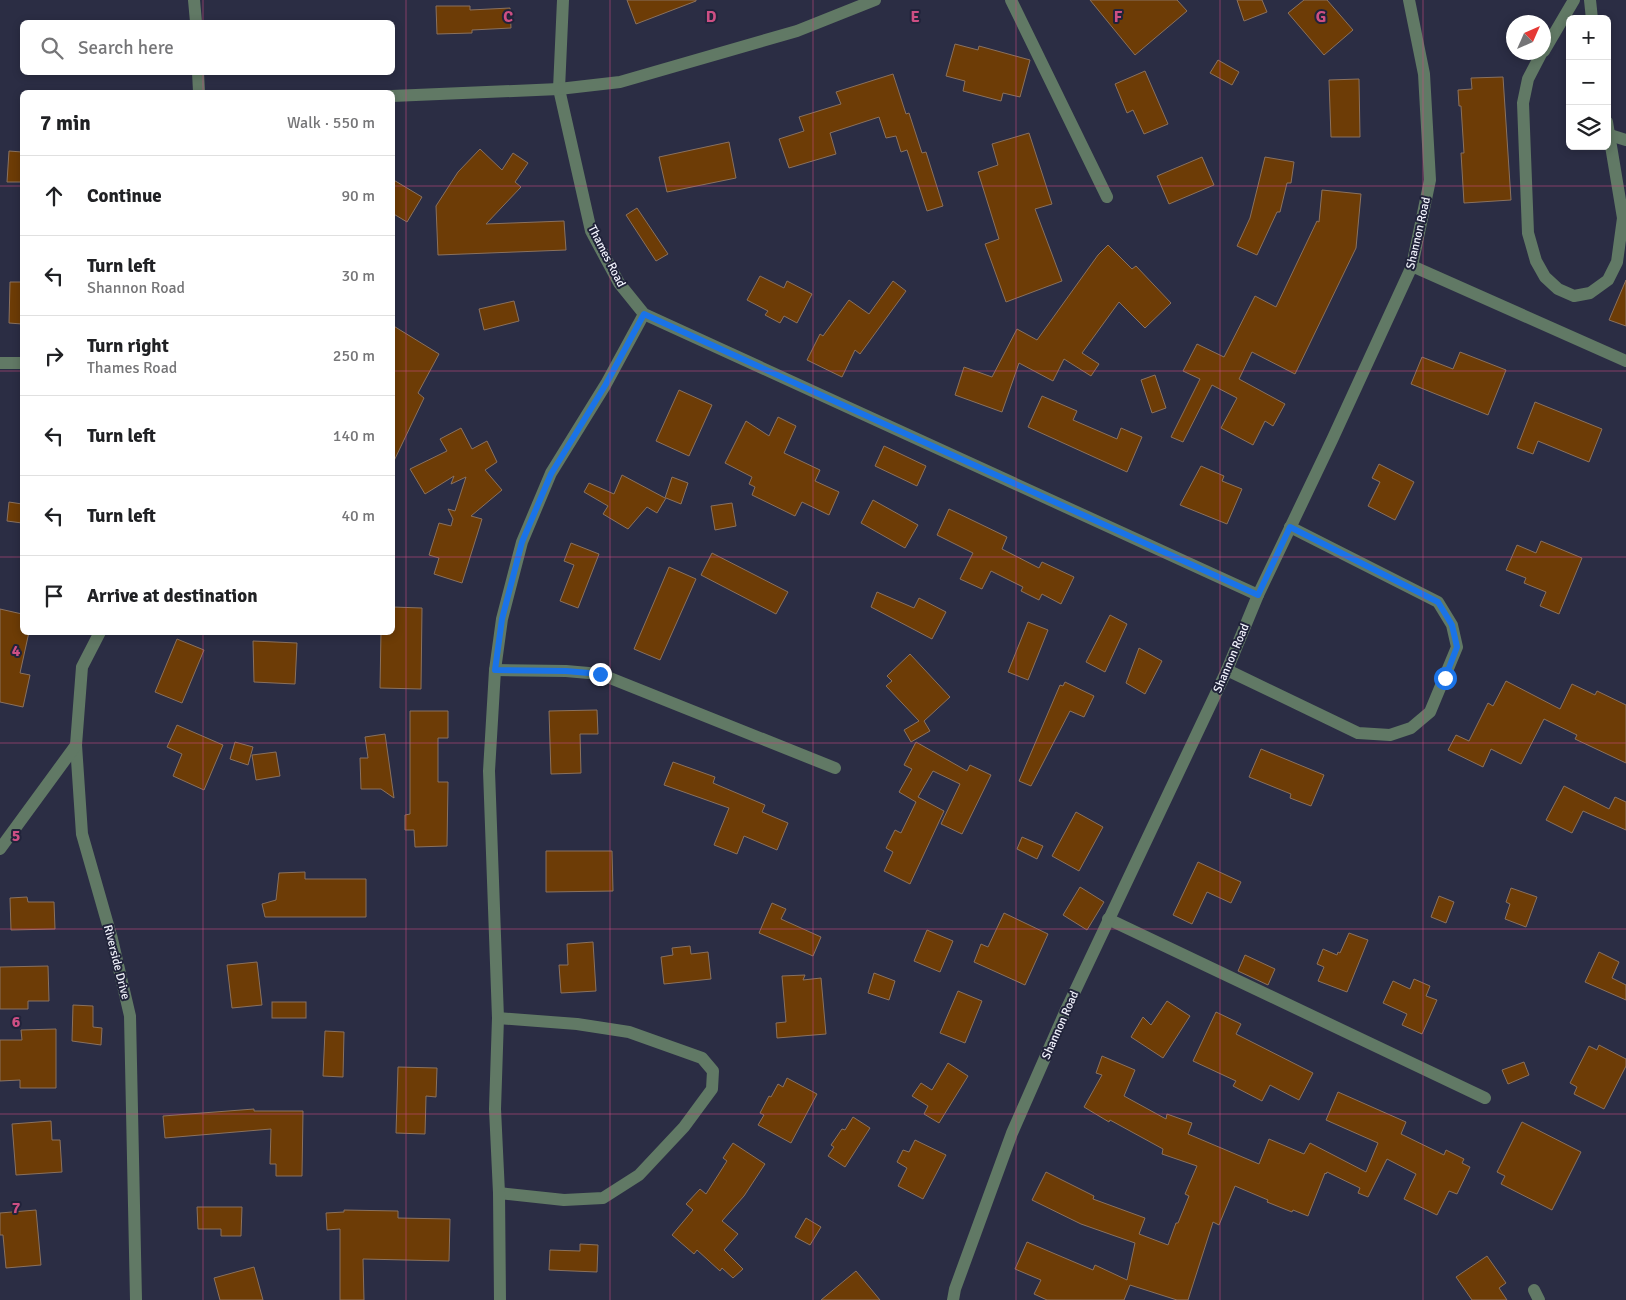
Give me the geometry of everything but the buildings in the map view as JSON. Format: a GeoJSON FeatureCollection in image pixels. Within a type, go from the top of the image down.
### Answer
{"type":"FeatureCollection","features":[{"type":"Feature","properties":{"kind":"street"},"geometry":{"type":"LineString","coordinates":[[194,0],[196,20]]}},
{"type":"Feature","properties":{"kind":"street","name":"Thames Road"},"geometry":{"type":"LineString","coordinates":[[563,0],[560,89],[592,231],[619,283],[644,314],[1258,595]]}},
{"type":"Feature","properties":{"kind":"street"},"geometry":{"type":"LineString","coordinates":[[395,96],[560,89],[620,82],[797,31],[875,0]]}},
{"type":"Feature","properties":{"kind":"street"},"geometry":{"type":"LineString","coordinates":[[1010,0],[1107,196]]}},
{"type":"Feature","properties":{"kind":"street","name":"Shannon Road"},"geometry":{"type":"LineString","coordinates":[[953,1300],[955,1289],[1012,1132],[1108,920],[1227,670],[1258,595],[1412,266],[1430,180],[1424,74],[1409,0]]}},
{"type":"Feature","properties":{"kind":"street"},"geometry":{"type":"LineString","coordinates":[[1551,39],[1574,0]]}},
{"type":"Feature","properties":{"kind":"street"},"geometry":{"type":"LineString","coordinates":[[1590,0],[1592,15]]}},
{"type":"Feature","properties":{"kind":"street"},"geometry":{"type":"LineString","coordinates":[[1539,60],[1528,79],[1523,103],[1528,233],[1536,260],[1545,277],[1558,289],[1574,296],[1590,293],[1608,280],[1617,262],[1623,218],[1611,141]]}},
{"type":"Feature","properties":{"kind":"street"},"geometry":{"type":"LineString","coordinates":[[198,75],[199,90]]}},
{"type":"Feature","properties":{"kind":"street"},"geometry":{"type":"LineString","coordinates":[[1611,135],[1626,140]]}},
{"type":"Feature","properties":{"kind":"street"},"geometry":{"type":"LineString","coordinates":[[1412,266],[1626,361]]}},
{"type":"Feature","properties":{"kind":"street"},"geometry":{"type":"LineString","coordinates":[[500,1300],[499,1193],[495,1109],[498,1018],[489,771],[495,670],[502,619],[522,542],[551,474],[606,384],[644,314]]}},
{"type":"Feature","properties":{"kind":"street"},"geometry":{"type":"LineString","coordinates":[[0,363],[20,363]]}},
{"type":"Feature","properties":{"kind":"street"},"geometry":{"type":"LineString","coordinates":[[1227,670],[1358,733],[1382,734],[1390,734],[1410,728],[1430,712],[1445,678],[1457,647],[1452,625],[1438,602],[1290,527]]}},
{"type":"Feature","properties":{"kind":"street","name":"Riverside Drive"},"geometry":{"type":"LineString","coordinates":[[98,635],[82,667],[76,745],[82,834],[112,939],[130,1016],[136,1300]]}},
{"type":"Feature","properties":{"kind":"street"},"geometry":{"type":"LineString","coordinates":[[495,670],[566,671],[600,674],[835,768]]}},
{"type":"Feature","properties":{"kind":"street"},"geometry":{"type":"LineString","coordinates":[[0,849],[76,745]]}},
{"type":"Feature","properties":{"kind":"street"},"geometry":{"type":"LineString","coordinates":[[1108,920],[1485,1098]]}},
{"type":"Feature","properties":{"kind":"street"},"geometry":{"type":"LineString","coordinates":[[498,1018],[577,1024],[629,1032],[702,1058],[713,1071],[712,1088],[684,1127],[639,1175],[603,1198],[564,1200],[499,1193]]}},
{"type":"Feature","properties":{"kind":"route"},"geometry":{"type":"LineString","coordinates":[[600,674],[566,671],[495,670],[502,619],[522,542],[551,474],[606,384],[644,314],[1258,595],[1290,527],[1438,602],[1452,625],[1457,647],[1445,678]]}}]}
